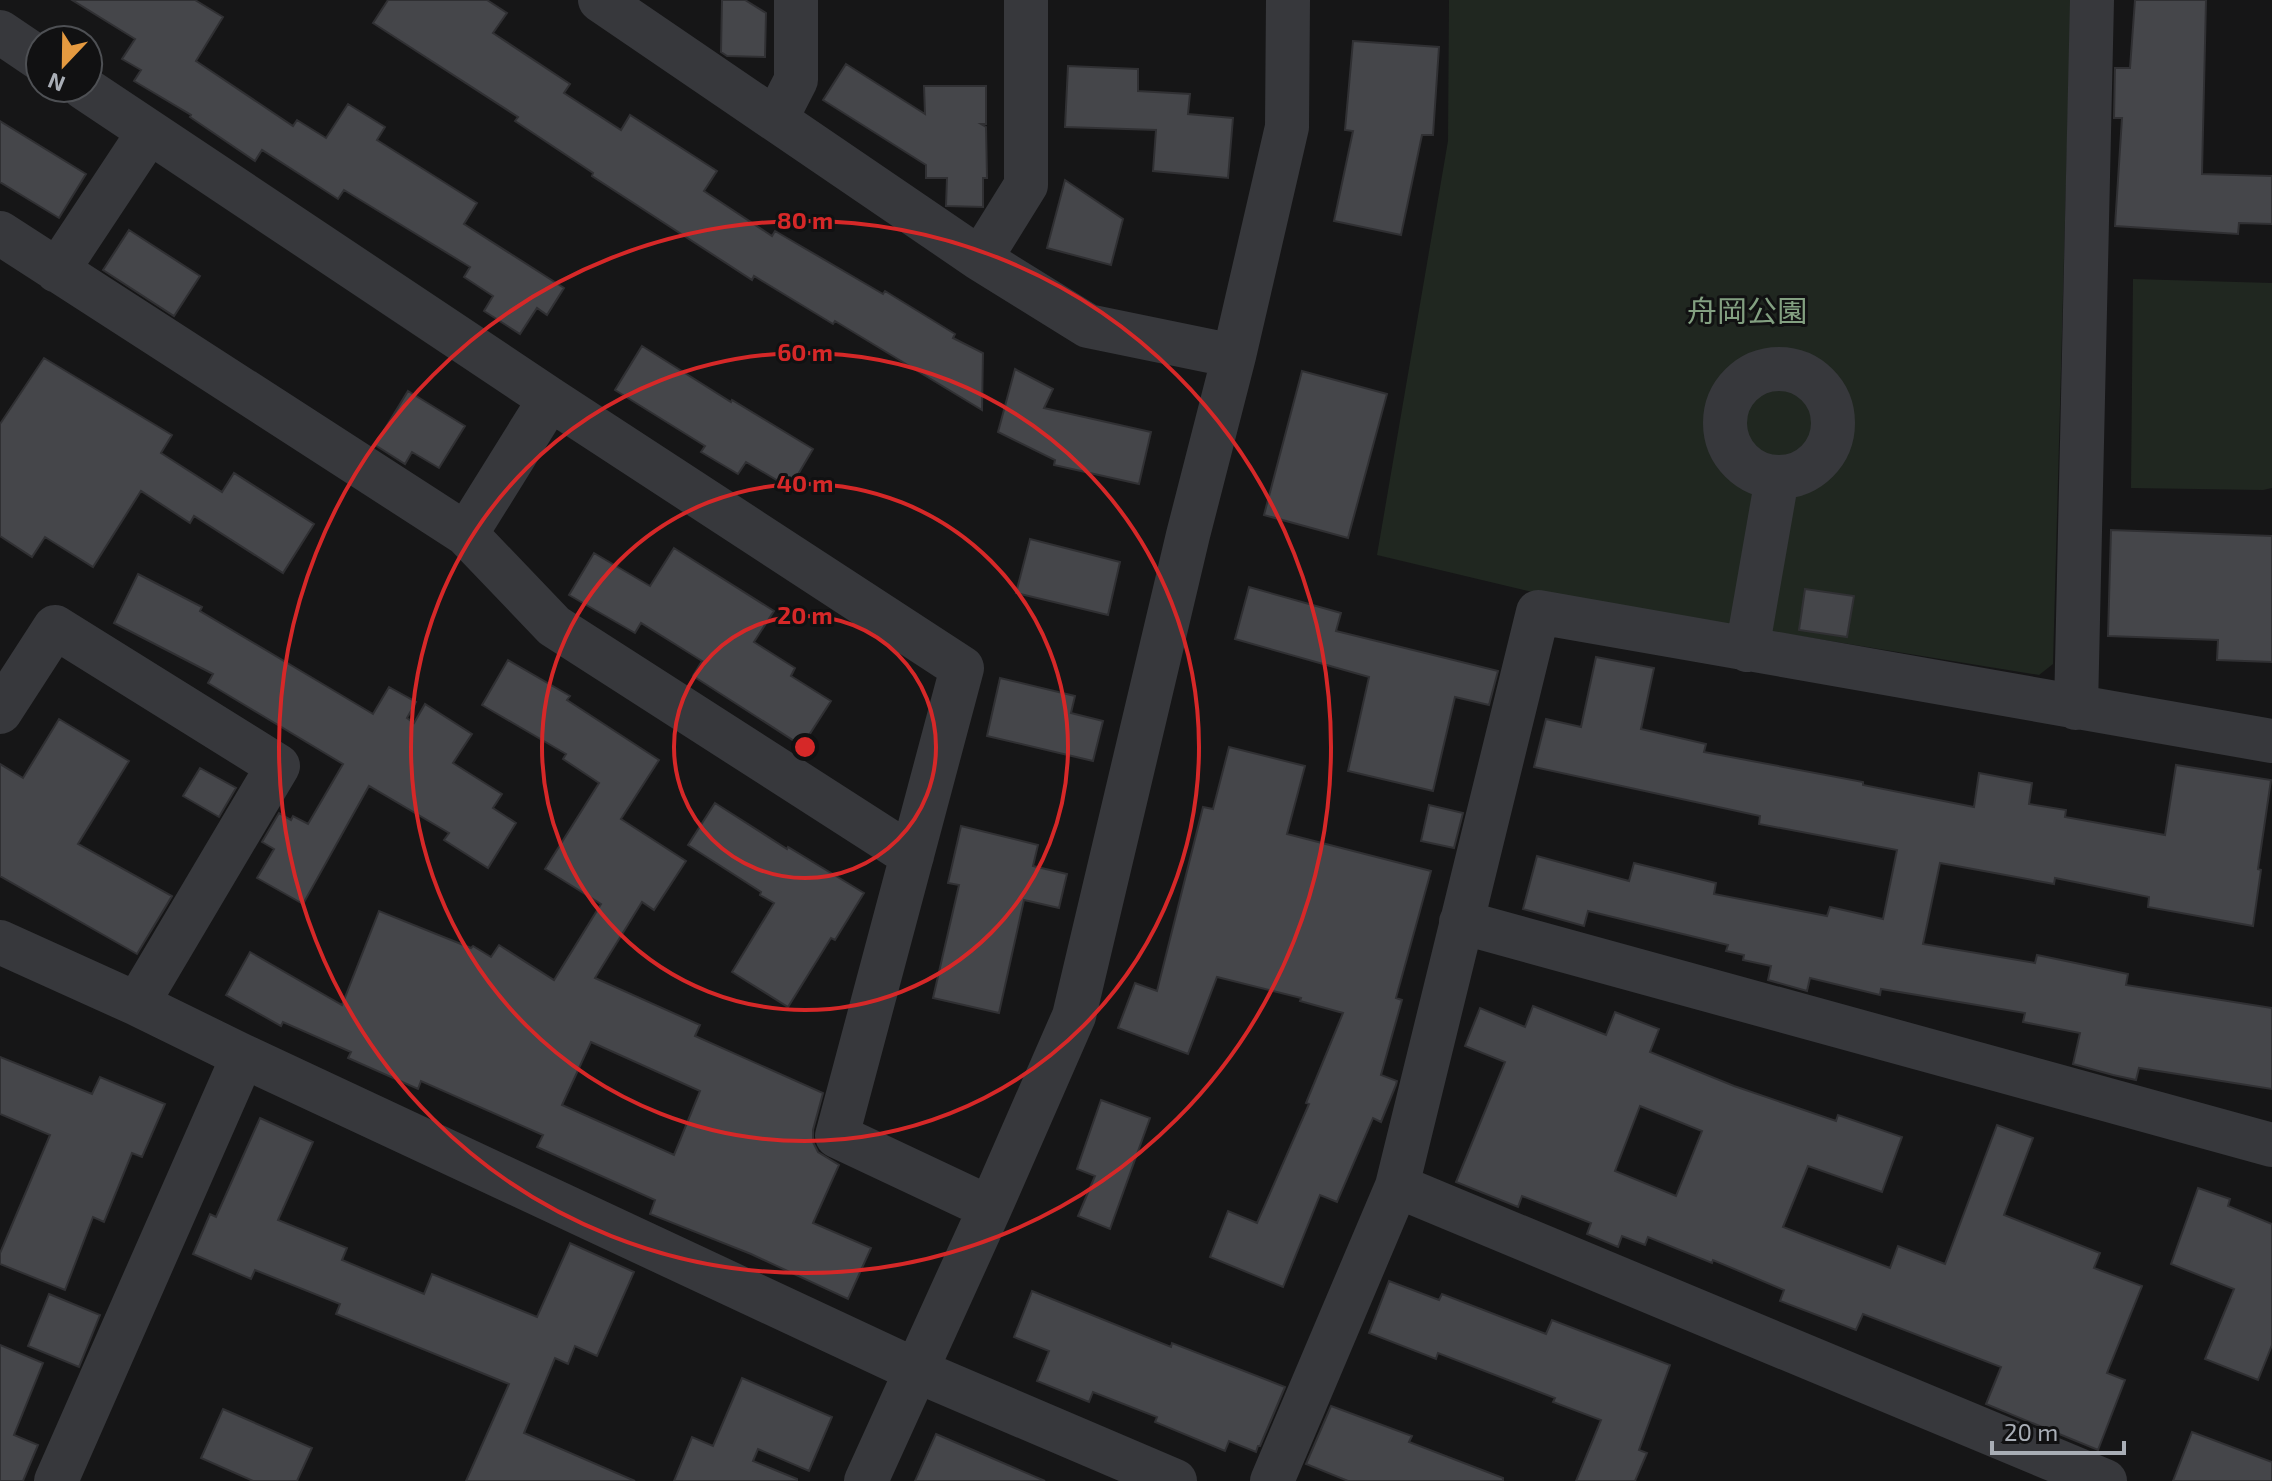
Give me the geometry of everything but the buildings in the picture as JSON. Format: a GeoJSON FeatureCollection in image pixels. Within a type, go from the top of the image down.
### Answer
{"type":"FeatureCollection","features":[{"type":"Feature","properties":{"kind":"street"},"geometry":{"type":"LineString","coordinates":[[600,0],[980,259],[1088,326],[1234,356]]}},
{"type":"Feature","properties":{"kind":"street"},"geometry":{"type":"LineString","coordinates":[[776,119],[796,80],[796,0]]}},
{"type":"Feature","properties":{"kind":"street"},"geometry":{"type":"LineString","coordinates":[[980,259],[1026,185],[1026,0]]}},
{"type":"Feature","properties":{"kind":"street"},"geometry":{"type":"LineString","coordinates":[[866,1481],[1074,1016],[1287,127],[1288,0]]}},
{"type":"Feature","properties":{"kind":"street"},"geometry":{"type":"LineString","coordinates":[[2076,708],[2092,0]]}},
{"type":"Feature","properties":{"kind":"street"},"geometry":{"type":"LineString","coordinates":[[0,32],[24,48]]}},
{"type":"Feature","properties":{"kind":"street"},"geometry":{"type":"LineString","coordinates":[[104,102],[550,399],[962,668],[837,1136],[990,1208]]}},
{"type":"Feature","properties":{"kind":"street"},"geometry":{"type":"LineString","coordinates":[[57,271],[149,132]]}},
{"type":"Feature","properties":{"kind":"street"},"geometry":{"type":"LineString","coordinates":[[0,233],[466,534],[554,626],[912,856]]}},
{"type":"Feature","properties":{"kind":"street"},"geometry":{"type":"LineString","coordinates":[[466,534],[550,399]]}},
{"type":"Feature","properties":{"kind":"street"},"geometry":{"type":"LineString","coordinates":[[1747,650],[1777,478]]}},
{"type":"Feature","properties":{"kind":"street"},"geometry":{"type":"LineString","coordinates":[[1272,1481],[1397,1186],[1538,612],[2272,741]]}},
{"type":"Feature","properties":{"kind":"street"},"geometry":{"type":"LineString","coordinates":[[0,712],[55,627],[278,766],[137,1004]]}},
{"type":"Feature","properties":{"kind":"street"},"geometry":{"type":"LineString","coordinates":[[1461,922],[2272,1145]]}},
{"type":"Feature","properties":{"kind":"street"},"geometry":{"type":"LineString","coordinates":[[0,942],[915,1370],[1175,1481]]}},
{"type":"Feature","properties":{"kind":"street"},"geometry":{"type":"LineString","coordinates":[[56,1481],[243,1056]]}},
{"type":"Feature","properties":{"kind":"street"},"geometry":{"type":"LineString","coordinates":[[1397,1186],[2105,1481]]}},
{"type":"Feature","properties":{"kind":"green space","name":"舟岡公園"},"geometry":{"type":"Polygon","coordinates":[[[1449,0],[2071,0],[2053,664],[2039,675],[1541,594],[1377,555],[1448,141],[1449,0]]]}},
{"type":"Feature","properties":{"kind":"green space"},"geometry":{"type":"Polygon","coordinates":[[[2133,279],[2272,283],[2272,488],[2131,488],[2133,279]]]}}]}
